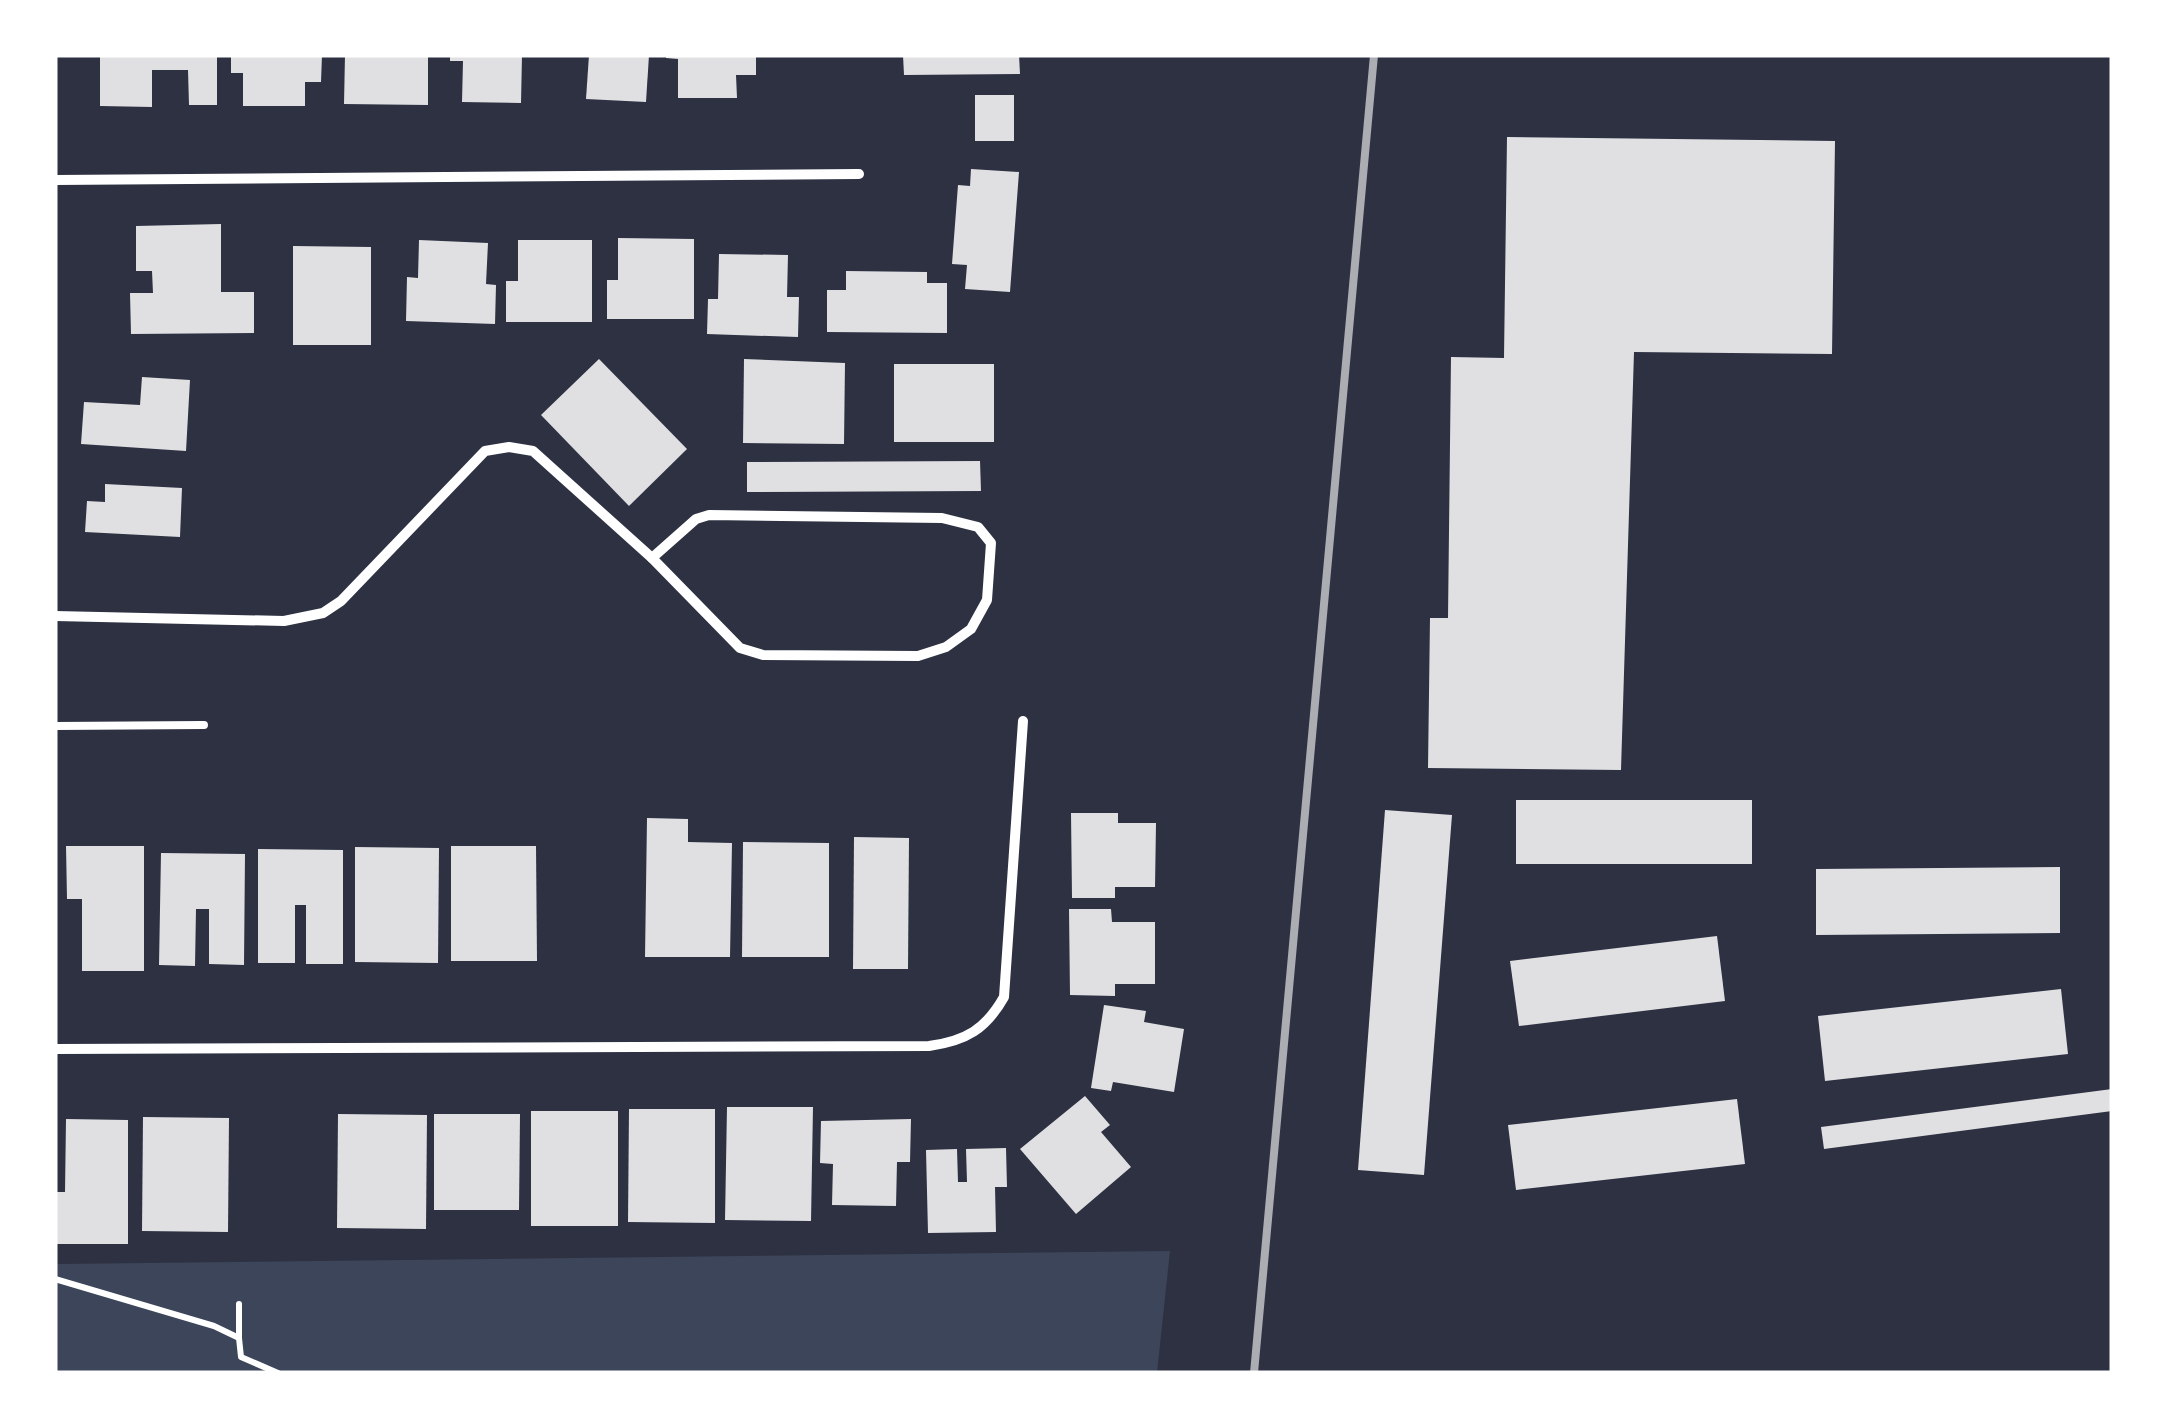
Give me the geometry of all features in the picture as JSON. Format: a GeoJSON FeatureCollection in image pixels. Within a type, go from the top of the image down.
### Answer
{"type":"FeatureCollection","features":[{"type":"Feature","properties":{"kind":"street"},"geometry":{"type":"LineString","coordinates":[[55,180],[859,174]]}},
{"type":"Feature","properties":{"kind":"street"},"geometry":{"type":"LineString","coordinates":[[55,616],[284,621],[322,613],[341,602],[484,451],[509,446],[533,451],[652,558],[740,648],[763,654],[918,656],[946,647],[971,629],[987,600],[991,544],[978,526],[942,518],[709,515],[696,519],[652,558]]}},
{"type":"Feature","properties":{"kind":"street"},"geometry":{"type":"LineString","coordinates":[[55,1049],[929,1046],[954,1042],[990,1020],[1004,997],[1022,721]]}},
{"type":"Feature","properties":{"kind":"lane"},"geometry":{"type":"LineString","coordinates":[[55,726],[204,725]]}},
{"type":"Feature","properties":{"kind":"path"},"geometry":{"type":"LineString","coordinates":[[55,1279],[214,1326],[238,1338]]}},
{"type":"Feature","properties":{"kind":"path"},"geometry":{"type":"LineString","coordinates":[[239,1304],[241,1357],[278,1373]]}},
{"type":"Feature","properties":{"kind":"shaded area"},"geometry":{"type":"Polygon","coordinates":[[[1170,1251],[1157,1373],[55,1373],[56,1264],[1170,1251]]]}},
{"type":"Feature","properties":{"kind":"building"},"geometry":{"type":"Polygon","coordinates":[[[100,55],[217,55],[217,105],[189,105],[188,70],[152,70],[152,107],[100,106],[100,55]]]}},
{"type":"Feature","properties":{"kind":"building"},"geometry":{"type":"Polygon","coordinates":[[[231,55],[322,55],[321,82],[305,82],[305,106],[243,106],[243,73],[231,73],[231,55]]]}},
{"type":"Feature","properties":{"kind":"building"},"geometry":{"type":"Polygon","coordinates":[[[345,55],[428,55],[428,105],[344,104],[345,55]]]}},
{"type":"Feature","properties":{"kind":"building"},"geometry":{"type":"Polygon","coordinates":[[[450,55],[522,55],[521,103],[462,102],[463,61],[450,61],[450,55]]]}},
{"type":"Feature","properties":{"kind":"building"},"geometry":{"type":"Polygon","coordinates":[[[589,55],[649,55],[646,102],[586,99],[589,55]]]}},
{"type":"Feature","properties":{"kind":"building"},"geometry":{"type":"Polygon","coordinates":[[[666,55],[756,55],[756,75],[736,75],[737,98],[678,98],[678,59],[666,55]]]}},
{"type":"Feature","properties":{"kind":"building"},"geometry":{"type":"Polygon","coordinates":[[[903,55],[1019,55],[1020,74],[904,75],[903,55]]]}},
{"type":"Feature","properties":{"kind":"building"},"geometry":{"type":"Polygon","coordinates":[[[975,95],[1014,95],[1014,141],[975,141],[975,95]]]}},
{"type":"Feature","properties":{"kind":"building"},"geometry":{"type":"Polygon","coordinates":[[[1507,137],[1835,141],[1832,354],[1634,352],[1621,770],[1428,768],[1430,618],[1448,618],[1451,357],[1504,358],[1507,137]]]}},
{"type":"Feature","properties":{"kind":"building"},"geometry":{"type":"Polygon","coordinates":[[[971,169],[1019,172],[1010,292],[965,289],[967,265],[952,264],[958,185],[970,186],[971,169]]]}},
{"type":"Feature","properties":{"kind":"building"},"geometry":{"type":"Polygon","coordinates":[[[221,224],[221,292],[254,292],[254,333],[131,334],[130,293],[153,293],[152,271],[136,271],[136,226],[221,224]]]}},
{"type":"Feature","properties":{"kind":"building"},"geometry":{"type":"Polygon","coordinates":[[[618,238],[694,239],[694,319],[607,319],[607,280],[618,280],[618,238]]]}},
{"type":"Feature","properties":{"kind":"building"},"geometry":{"type":"Polygon","coordinates":[[[419,240],[488,243],[486,284],[496,285],[495,324],[406,321],[407,277],[418,278],[419,240]]]}},
{"type":"Feature","properties":{"kind":"building"},"geometry":{"type":"Polygon","coordinates":[[[518,240],[592,240],[592,322],[506,322],[506,281],[518,281],[518,240]]]}},
{"type":"Feature","properties":{"kind":"building"},"geometry":{"type":"Polygon","coordinates":[[[293,246],[371,247],[371,345],[293,345],[293,246]]]}},
{"type":"Feature","properties":{"kind":"building"},"geometry":{"type":"Polygon","coordinates":[[[719,254],[788,255],[787,297],[799,297],[798,337],[707,334],[708,299],[718,299],[719,254]]]}},
{"type":"Feature","properties":{"kind":"building"},"geometry":{"type":"Polygon","coordinates":[[[846,271],[927,272],[927,283],[947,283],[947,333],[827,332],[827,290],[846,290],[846,271]]]}},
{"type":"Feature","properties":{"kind":"building"},"geometry":{"type":"Polygon","coordinates":[[[599,359],[687,449],[629,506],[541,415],[599,359]]]}},
{"type":"Feature","properties":{"kind":"building"},"geometry":{"type":"Polygon","coordinates":[[[744,359],[845,363],[844,444],[743,443],[744,359]]]}},
{"type":"Feature","properties":{"kind":"building"},"geometry":{"type":"Polygon","coordinates":[[[894,364],[994,364],[994,442],[894,442],[894,364]]]}},
{"type":"Feature","properties":{"kind":"building"},"geometry":{"type":"Polygon","coordinates":[[[142,377],[190,380],[186,451],[81,444],[84,402],[140,405],[142,377]]]}},
{"type":"Feature","properties":{"kind":"building"},"geometry":{"type":"Polygon","coordinates":[[[980,461],[981,491],[747,492],[747,462],[980,461]]]}},
{"type":"Feature","properties":{"kind":"building"},"geometry":{"type":"Polygon","coordinates":[[[105,484],[182,488],[180,537],[85,532],[87,501],[105,502],[105,484]]]}},
{"type":"Feature","properties":{"kind":"building"},"geometry":{"type":"Polygon","coordinates":[[[1516,800],[1752,800],[1752,864],[1516,864],[1516,800]]]}},
{"type":"Feature","properties":{"kind":"building"},"geometry":{"type":"Polygon","coordinates":[[[1385,810],[1452,815],[1424,1175],[1358,1170],[1385,810]]]}},
{"type":"Feature","properties":{"kind":"building"},"geometry":{"type":"Polygon","coordinates":[[[1071,813],[1118,813],[1118,823],[1156,823],[1155,887],[1115,887],[1115,898],[1072,898],[1071,813]]]}},
{"type":"Feature","properties":{"kind":"building"},"geometry":{"type":"Polygon","coordinates":[[[647,818],[688,819],[688,842],[732,843],[730,957],[645,957],[647,818]]]}},
{"type":"Feature","properties":{"kind":"building"},"geometry":{"type":"Polygon","coordinates":[[[854,837],[909,838],[908,969],[853,969],[854,837]]]}},
{"type":"Feature","properties":{"kind":"building"},"geometry":{"type":"Polygon","coordinates":[[[743,842],[829,843],[829,957],[742,957],[743,842]]]}},
{"type":"Feature","properties":{"kind":"building"},"geometry":{"type":"Polygon","coordinates":[[[66,846],[144,846],[144,971],[82,971],[82,899],[67,899],[66,846]]]}},
{"type":"Feature","properties":{"kind":"building"},"geometry":{"type":"Polygon","coordinates":[[[451,846],[536,846],[537,961],[451,961],[451,846]]]}},
{"type":"Feature","properties":{"kind":"building"},"geometry":{"type":"Polygon","coordinates":[[[355,847],[439,848],[438,963],[355,962],[355,847]]]}},
{"type":"Feature","properties":{"kind":"building"},"geometry":{"type":"Polygon","coordinates":[[[258,849],[343,850],[343,964],[306,964],[306,905],[295,905],[295,963],[258,963],[258,849]]]}},
{"type":"Feature","properties":{"kind":"building"},"geometry":{"type":"Polygon","coordinates":[[[161,853],[245,854],[244,965],[209,964],[209,909],[196,909],[195,966],[159,965],[161,853]]]}},
{"type":"Feature","properties":{"kind":"building"},"geometry":{"type":"Polygon","coordinates":[[[2060,867],[2060,933],[1816,935],[1816,869],[2060,867]]]}},
{"type":"Feature","properties":{"kind":"building"},"geometry":{"type":"Polygon","coordinates":[[[1069,909],[1111,909],[1112,922],[1155,922],[1155,984],[1115,984],[1115,996],[1070,995],[1069,909]]]}},
{"type":"Feature","properties":{"kind":"building"},"geometry":{"type":"Polygon","coordinates":[[[1717,936],[1725,1001],[1519,1026],[1510,961],[1717,936]]]}},
{"type":"Feature","properties":{"kind":"building"},"geometry":{"type":"Polygon","coordinates":[[[2061,989],[2068,1054],[1825,1081],[1818,1016],[2061,989]]]}},
{"type":"Feature","properties":{"kind":"building"},"geometry":{"type":"Polygon","coordinates":[[[1104,1005],[1146,1011],[1144,1022],[1184,1029],[1174,1092],[1113,1082],[1111,1091],[1091,1088],[1104,1005]]]}},
{"type":"Feature","properties":{"kind":"building"},"geometry":{"type":"Polygon","coordinates":[[[2112,1089],[2112,1111],[1824,1149],[1821,1127],[2112,1089]]]}},
{"type":"Feature","properties":{"kind":"building"},"geometry":{"type":"Polygon","coordinates":[[[1085,1096],[1110,1125],[1101,1132],[1131,1167],[1076,1214],[1020,1149],[1085,1096]]]}},
{"type":"Feature","properties":{"kind":"building"},"geometry":{"type":"Polygon","coordinates":[[[1737,1099],[1745,1164],[1516,1190],[1508,1125],[1737,1099]]]}},
{"type":"Feature","properties":{"kind":"building"},"geometry":{"type":"Polygon","coordinates":[[[727,1107],[813,1107],[811,1221],[725,1220],[727,1107]]]}},
{"type":"Feature","properties":{"kind":"building"},"geometry":{"type":"Polygon","coordinates":[[[629,1109],[715,1109],[715,1223],[628,1222],[629,1109]]]}},
{"type":"Feature","properties":{"kind":"building"},"geometry":{"type":"Polygon","coordinates":[[[531,1111],[618,1111],[618,1226],[531,1226],[531,1111]]]}},
{"type":"Feature","properties":{"kind":"building"},"geometry":{"type":"Polygon","coordinates":[[[338,1114],[427,1115],[426,1229],[337,1228],[338,1114]]]}},
{"type":"Feature","properties":{"kind":"building"},"geometry":{"type":"Polygon","coordinates":[[[434,1114],[520,1114],[519,1210],[434,1210],[434,1114]]]}},
{"type":"Feature","properties":{"kind":"building"},"geometry":{"type":"Polygon","coordinates":[[[143,1117],[229,1118],[228,1232],[142,1231],[143,1117]]]}},
{"type":"Feature","properties":{"kind":"building"},"geometry":{"type":"Polygon","coordinates":[[[66,1119],[128,1120],[128,1244],[55,1244],[55,1192],[65,1192],[66,1119]]]}},
{"type":"Feature","properties":{"kind":"building"},"geometry":{"type":"Polygon","coordinates":[[[911,1119],[910,1162],[897,1162],[896,1206],[832,1205],[833,1164],[820,1163],[821,1121],[911,1119]]]}},
{"type":"Feature","properties":{"kind":"building"},"geometry":{"type":"Polygon","coordinates":[[[1006,1148],[1007,1187],[995,1187],[996,1232],[928,1233],[926,1150],[957,1149],[958,1182],[967,1182],[966,1149],[1006,1148]]]}},
{"type":"Feature","properties":{"kind":"railway"},"geometry":{"type":"LineString","coordinates":[[1254,1373],[1374,55]]}}]}
